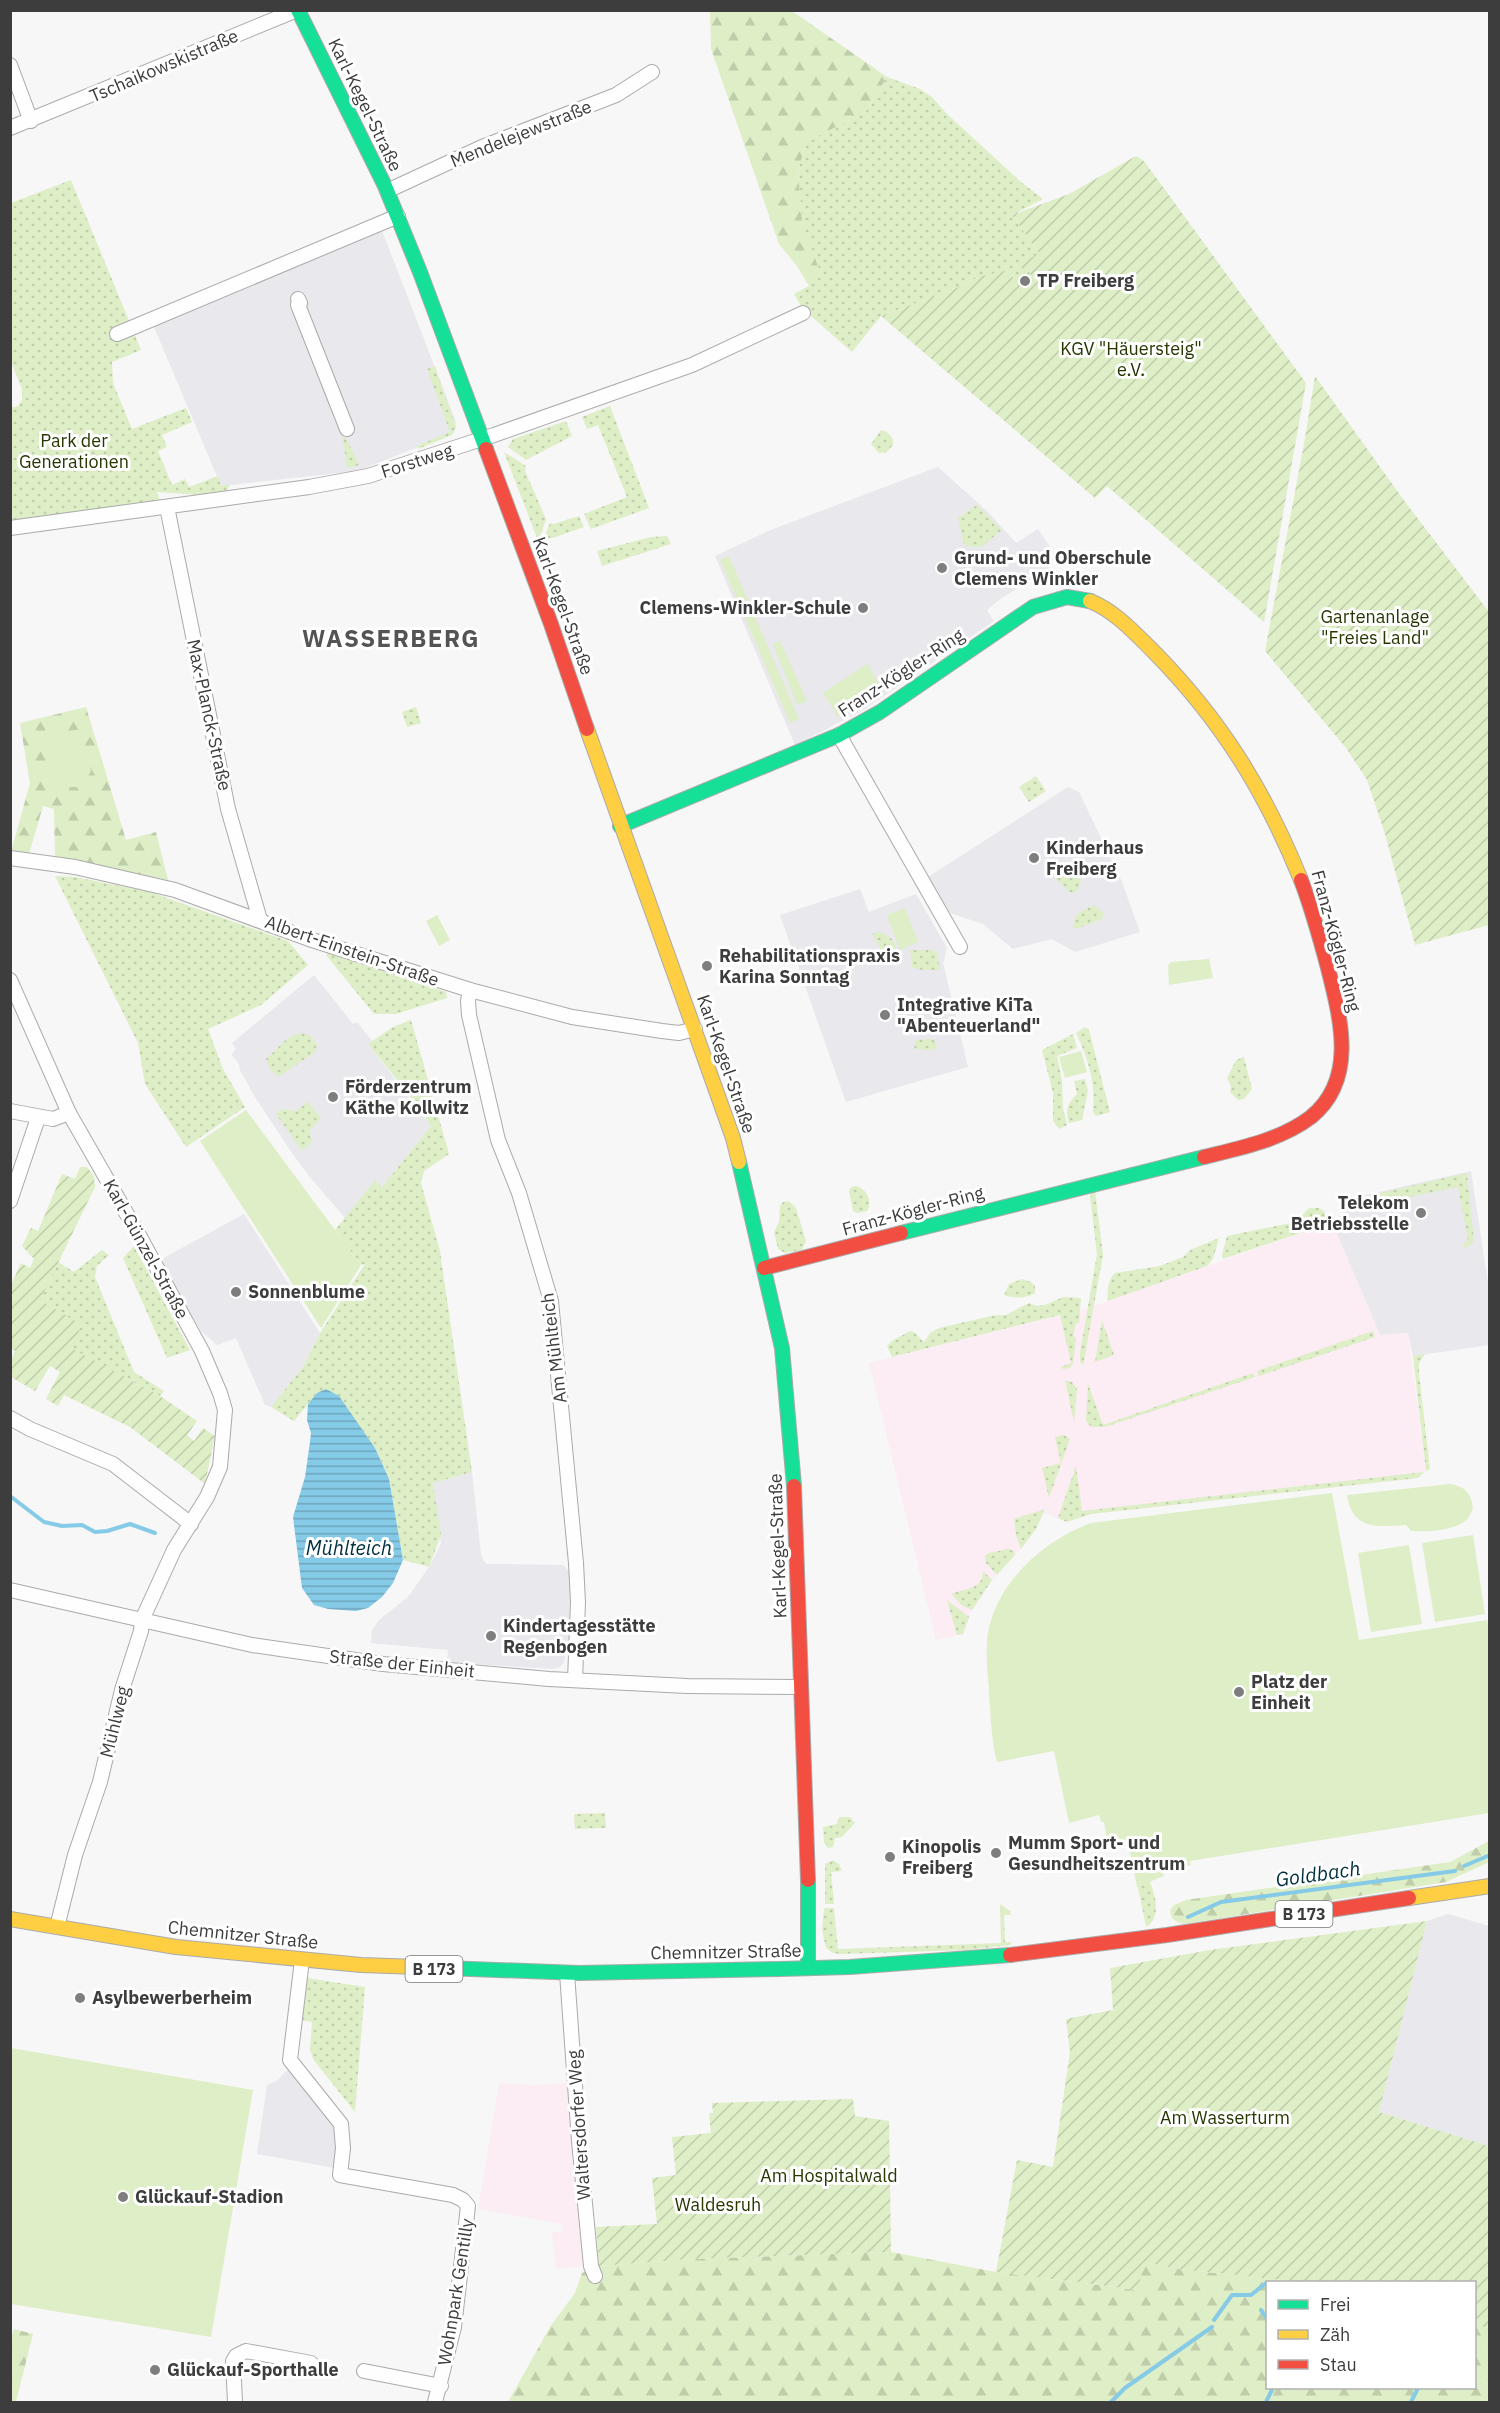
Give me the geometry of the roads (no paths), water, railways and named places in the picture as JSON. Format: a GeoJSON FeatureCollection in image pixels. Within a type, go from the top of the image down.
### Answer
{"type":"FeatureCollection","features":[{"type":"Feature","properties":{"kind":"street","name":"Tschaikowskistraße"},"geometry":{"type":"LineString","coordinates":[[10,128],[298,10]]}},
{"type":"Feature","properties":{"kind":"street","name":"Karl-Kegel-Straße"},"geometry":{"type":"LineString","coordinates":[[298,10],[398,216],[551,624],[620,826],[733,1138],[782,1348],[793,1456],[808,1876],[808,1968]]}},
{"type":"Feature","properties":{"kind":"street"},"geometry":{"type":"LineString","coordinates":[[10,65],[31,121]]}},
{"type":"Feature","properties":{"kind":"street","name":"Mendelejewstraße"},"geometry":{"type":"LineString","coordinates":[[387,191],[482,147],[616,95],[652,72]]}},
{"type":"Feature","properties":{"kind":"street"},"geometry":{"type":"LineString","coordinates":[[117,334],[398,216]]}},
{"type":"Feature","properties":{"kind":"street"},"geometry":{"type":"LineString","coordinates":[[298,299],[300,303],[298,305],[347,429]]}},
{"type":"Feature","properties":{"kind":"street","name":"Forstweg"},"geometry":{"type":"LineString","coordinates":[[10,528],[357,479],[482,439],[692,365],[803,313]]}},
{"type":"Feature","properties":{"kind":"street","name":"Max-Planck-Straße"},"geometry":{"type":"LineString","coordinates":[[166,507],[228,808],[260,920]]}},
{"type":"Feature","properties":{"kind":"street","name":"Franz-Kögler-Ring"},"geometry":{"type":"LineString","coordinates":[[620,826],[839,735],[880,712],[1033,608],[1049,601],[1073,597],[1102,607],[1114,615],[1157,655],[1212,713],[1264,793],[1301,876],[1326,959],[1341,1028],[1342,1060],[1337,1081],[1326,1100],[1305,1122],[1282,1135],[1250,1145],[764,1268]]}},
{"type":"Feature","properties":{"kind":"street","name":"Franz-Kögler-Ring"},"geometry":{"type":"LineString","coordinates":[[839,735],[960,947]]}},
{"type":"Feature","properties":{"kind":"street","name":"Albert-Einstein-Straße"},"geometry":{"type":"LineString","coordinates":[[10,858],[75,867],[175,890],[309,939],[470,990],[572,1017],[670,1032],[695,1029]]}},
{"type":"Feature","properties":{"kind":"street","name":"Karl-Günzel-Straße"},"geometry":{"type":"LineString","coordinates":[[10,980],[69,1113],[146,1246],[202,1351],[220,1393],[225,1410],[220,1467],[207,1497],[191,1524]]}},
{"type":"Feature","properties":{"kind":"street","name":"Am Mühlteich"},"geometry":{"type":"LineString","coordinates":[[470,990],[469,1015],[498,1140],[519,1193],[551,1301],[576,1563],[578,1602],[575,1680]]}},
{"type":"Feature","properties":{"kind":"street"},"geometry":{"type":"LineString","coordinates":[[10,1111],[53,1119],[69,1113]]}},
{"type":"Feature","properties":{"kind":"street"},"geometry":{"type":"LineString","coordinates":[[10,1201],[38,1118]]}},
{"type":"Feature","properties":{"kind":"street"},"geometry":{"type":"LineString","coordinates":[[10,1418],[30,1429],[113,1464],[191,1524]]}},
{"type":"Feature","properties":{"kind":"street","name":"Mühlweg"},"geometry":{"type":"LineString","coordinates":[[57,1927],[75,1855],[100,1782],[142,1620],[174,1550],[191,1524]]}},
{"type":"Feature","properties":{"kind":"street","name":"Straße der Einheit"},"geometry":{"type":"LineString","coordinates":[[10,1590],[252,1646],[383,1664],[575,1680],[687,1686],[800,1687]]}},
{"type":"Feature","properties":{"kind":"street","name":"Chemnitzer Straße"},"geometry":{"type":"LineString","coordinates":[[10,1918],[176,1947],[408,1968],[567,1973],[808,1968],[995,1958],[1167,1935],[1490,1886]]}},
{"type":"Feature","properties":{"kind":"street","name":"Wohnpark Gentilly"},"geometry":{"type":"LineString","coordinates":[[302,1960],[290,2060],[341,2124],[343,2148],[340,2175],[453,2195],[464,2200],[468,2206],[454,2327],[435,2403]]}},
{"type":"Feature","properties":{"kind":"street","name":"Waltersdorfer Weg"},"geometry":{"type":"LineString","coordinates":[[567,1973],[583,2187],[591,2266],[596,2276]]}},
{"type":"Feature","properties":{"kind":"street"},"geometry":{"type":"LineString","coordinates":[[236,2403],[233,2361],[239,2354],[246,2352],[311,2363]]}},
{"type":"Feature","properties":{"kind":"street","name":"Wohnpark Gentilly"},"geometry":{"type":"LineString","coordinates":[[364,2371],[441,2386]]}},
{"type":"Feature","properties":{"kind":"water","name":"Mühlteich"},"geometry":{"type":"Polygon","coordinates":[[[326,1389],[339,1396],[375,1448],[389,1479],[403,1560],[393,1583],[382,1597],[368,1608],[356,1611],[328,1609],[314,1605],[302,1588],[293,1517],[305,1477],[310,1442],[311,1433],[307,1420],[308,1404],[317,1393],[326,1389]]]}},
{"type":"Feature","properties":{"kind":"waterway","name":"Goldbach"},"geometry":{"type":"LineString","coordinates":[[10,1496],[44,1522],[62,1526],[82,1525],[95,1532],[130,1524],[155,1533]]}},
{"type":"Feature","properties":{"kind":"waterway","name":"Goldbach"},"geometry":{"type":"LineString","coordinates":[[1464,1866],[1490,1855]]}},
{"type":"Feature","properties":{"kind":"waterway","name":"Goldbach"},"geometry":{"type":"LineString","coordinates":[[1188,1917],[1221,1902],[1455,1871]]}},
{"type":"Feature","properties":{"kind":"waterway"},"geometry":{"type":"LineString","coordinates":[[1214,2320],[1232,2295],[1251,2295],[1266,2283]]}},
{"type":"Feature","properties":{"kind":"waterway"},"geometry":{"type":"LineString","coordinates":[[1261,2310],[1266,2317]]}},
{"type":"Feature","properties":{"kind":"waterway"},"geometry":{"type":"LineString","coordinates":[[1111,2402],[1125,2388],[1212,2327]]}},
{"type":"Feature","properties":{"kind":"waterway"},"geometry":{"type":"LineString","coordinates":[[1266,2402],[1272,2389]]}},
{"type":"Feature","properties":{"kind":"waterway"},"geometry":{"type":"LineString","coordinates":[[1411,2402],[1418,2389]]}},
{"type":"Feature","properties":{"kind":"place","name":"TP Freiberg"},"geometry":{"type":"Point","coordinates":[1025,281]}},
{"type":"Feature","properties":{"kind":"place","name":"Grund- und Oberschule Clemens Winkler"},"geometry":{"type":"Point","coordinates":[942,568]}},
{"type":"Feature","properties":{"kind":"place","name":"Clemens-Winkler-Schule"},"geometry":{"type":"Point","coordinates":[863,608]}},
{"type":"Feature","properties":{"kind":"place","name":"Kinderhaus Freiberg"},"geometry":{"type":"Point","coordinates":[1034,858]}},
{"type":"Feature","properties":{"kind":"place","name":"Rehabilitationspraxis Karina Sonntag"},"geometry":{"type":"Point","coordinates":[707,966]}},
{"type":"Feature","properties":{"kind":"place","name":"Integrative KiTa \"Abenteuerland\""},"geometry":{"type":"Point","coordinates":[885,1015]}},
{"type":"Feature","properties":{"kind":"place","name":"Förderzentrum Käthe Kollwitz"},"geometry":{"type":"Point","coordinates":[333,1097]}},
{"type":"Feature","properties":{"kind":"place","name":"Telekom Betriebsstelle"},"geometry":{"type":"Point","coordinates":[1421,1213]}},
{"type":"Feature","properties":{"kind":"place","name":"Sonnenblume"},"geometry":{"type":"Point","coordinates":[236,1292]}},
{"type":"Feature","properties":{"kind":"place","name":"Kindertagesstätte Regenbogen"},"geometry":{"type":"Point","coordinates":[491,1636]}},
{"type":"Feature","properties":{"kind":"place","name":"Platz der Einheit"},"geometry":{"type":"Point","coordinates":[1239,1692]}},
{"type":"Feature","properties":{"kind":"place","name":"Mumm Sport- und Gesundheitszentrum"},"geometry":{"type":"Point","coordinates":[996,1853]}},
{"type":"Feature","properties":{"kind":"place","name":"Kinopolis Freiberg"},"geometry":{"type":"Point","coordinates":[890,1857]}},
{"type":"Feature","properties":{"kind":"place","name":"Asylbewerberheim"},"geometry":{"type":"Point","coordinates":[80,1998]}},
{"type":"Feature","properties":{"kind":"place","name":"Glückauf-Stadion"},"geometry":{"type":"Point","coordinates":[123,2197]}},
{"type":"Feature","properties":{"kind":"place","name":"Glückauf-Sporthalle"},"geometry":{"type":"Point","coordinates":[155,2370]}},
{"type":"Feature","properties":{"kind":"district","name":"WASSERBERG"},"geometry":{"type":"Point","coordinates":[391,639]}},
{"type":"Feature","properties":{"kind":"park label","name":"KGV \"Häuersteig\" e.V."},"geometry":{"type":"Point","coordinates":[1131,359]}},
{"type":"Feature","properties":{"kind":"park label","name":"Park der Generationen"},"geometry":{"type":"Point","coordinates":[74,451]}},
{"type":"Feature","properties":{"kind":"park label","name":"Gartenanlage \"Freies Land\""},"geometry":{"type":"Point","coordinates":[1375,627]}},
{"type":"Feature","properties":{"kind":"park label","name":"Am Wasserturm"},"geometry":{"type":"Point","coordinates":[1225,2118]}},
{"type":"Feature","properties":{"kind":"park label","name":"Am Hospitalwald"},"geometry":{"type":"Point","coordinates":[829,2176]}},
{"type":"Feature","properties":{"kind":"park label","name":"Waldesruh"},"geometry":{"type":"Point","coordinates":[718,2205]}}]}
